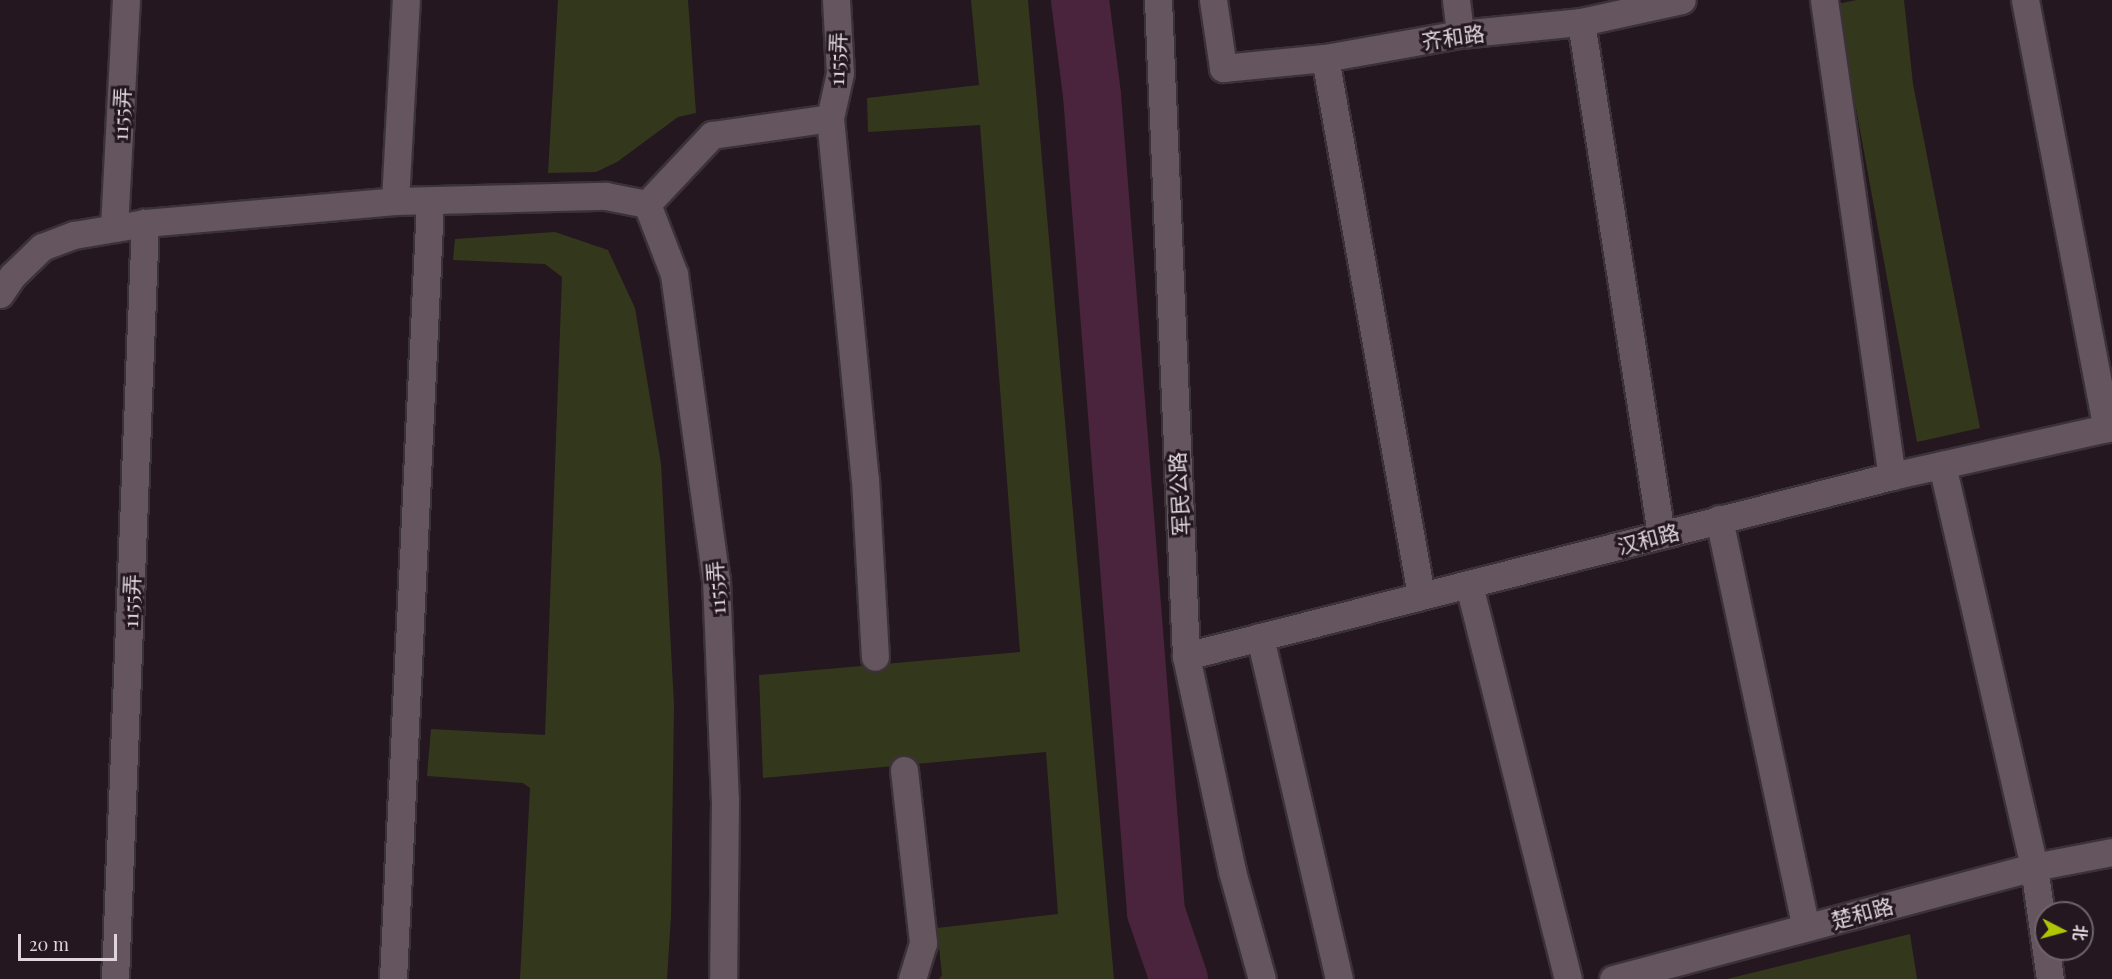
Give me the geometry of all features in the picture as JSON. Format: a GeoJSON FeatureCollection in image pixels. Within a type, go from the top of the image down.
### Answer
{"type":"FeatureCollection","features":[{"type":"Feature","properties":{"kind":"street","name":"1155弄"},"geometry":{"type":"LineString","coordinates":[[114,228],[126,0]]}},
{"type":"Feature","properties":{"kind":"street"},"geometry":{"type":"LineString","coordinates":[[395,201],[406,0]]}},
{"type":"Feature","properties":{"kind":"street","name":"1155弄"},"geometry":{"type":"LineString","coordinates":[[836,0],[840,73],[830,118],[865,479],[875,657]]}},
{"type":"Feature","properties":{"kind":"street","name":"军民公路"},"geometry":{"type":"LineString","coordinates":[[1158,0],[1186,656],[1232,871],[1262,979]]}},
{"type":"Feature","properties":{"kind":"street","name":"齐和路"},"geometry":{"type":"LineString","coordinates":[[1213,0],[1223,68],[1324,58],[1460,34],[1581,22],[1682,0]]}},
{"type":"Feature","properties":{"kind":"street"},"geometry":{"type":"LineString","coordinates":[[1456,0],[1460,34]]}},
{"type":"Feature","properties":{"kind":"street"},"geometry":{"type":"LineString","coordinates":[[1824,0],[1892,476]]}},
{"type":"Feature","properties":{"kind":"street"},"geometry":{"type":"LineString","coordinates":[[2025,0],[2110,427]]}},
{"type":"Feature","properties":{"kind":"street"},"geometry":{"type":"LineString","coordinates":[[1581,22],[1661,534]]}},
{"type":"Feature","properties":{"kind":"street"},"geometry":{"type":"LineString","coordinates":[[1324,58],[1421,596]]}},
{"type":"Feature","properties":{"kind":"street"},"geometry":{"type":"LineString","coordinates":[[0,294],[12,276],[42,247],[74,235],[145,223],[395,201],[430,202],[606,196],[647,204],[712,135],[830,118]]}},
{"type":"Feature","properties":{"kind":"street"},"geometry":{"type":"LineString","coordinates":[[393,979],[430,202]]}},
{"type":"Feature","properties":{"kind":"street","name":"1155弄"},"geometry":{"type":"LineString","coordinates":[[647,204],[674,274],[716,579],[725,800],[723,979]]}},
{"type":"Feature","properties":{"kind":"street","name":"1155弄"},"geometry":{"type":"LineString","coordinates":[[115,979],[145,223]]}},
{"type":"Feature","properties":{"kind":"street","name":"汉和路"},"geometry":{"type":"LineString","coordinates":[[1186,656],[1892,476],[2110,427]]}},
{"type":"Feature","properties":{"kind":"street"},"geometry":{"type":"LineString","coordinates":[[1942,465],[2034,867],[2050,979]]}},
{"type":"Feature","properties":{"kind":"street"},"geometry":{"type":"LineString","coordinates":[[1719,519],[1806,927]]}},
{"type":"Feature","properties":{"kind":"street"},"geometry":{"type":"LineString","coordinates":[[1468,585],[1568,979]]}},
{"type":"Feature","properties":{"kind":"street"},"geometry":{"type":"LineString","coordinates":[[1260,637],[1339,979]]}},
{"type":"Feature","properties":{"kind":"street"},"geometry":{"type":"LineString","coordinates":[[904,770],[923,943],[912,979]]}},
{"type":"Feature","properties":{"kind":"street","name":"楚和路"},"geometry":{"type":"LineString","coordinates":[[1613,979],[2034,867],[2112,852]]}},
{"type":"Feature","properties":{"kind":"green space"},"geometry":{"type":"Polygon","coordinates":[[[558,0],[688,0],[696,113],[678,117],[617,162],[596,172],[548,173],[558,0]]]}},
{"type":"Feature","properties":{"kind":"green space"},"geometry":{"type":"Polygon","coordinates":[[[971,0],[1028,0],[1114,979],[939,979],[942,975],[937,928],[1058,914],[1046,752],[763,778],[759,675],[1020,652],[980,125],[868,132],[867,98],[979,85],[971,0]]]}},
{"type":"Feature","properties":{"kind":"green space"},"geometry":{"type":"Polygon","coordinates":[[[1857,0],[1904,0],[1913,84],[1980,428],[1917,442],[1837,4],[1857,0]]]}},
{"type":"Feature","properties":{"kind":"green space"},"geometry":{"type":"Polygon","coordinates":[[[555,232],[608,250],[635,308],[661,464],[674,705],[671,916],[667,979],[520,979],[530,788],[523,783],[427,776],[431,729],[545,735],[562,277],[545,264],[453,260],[455,239],[555,232]]]}},
{"type":"Feature","properties":{"kind":"green space"},"geometry":{"type":"Polygon","coordinates":[[[1910,934],[1917,979],[1727,979],[1910,934]]]}},
{"type":"Feature","properties":{"kind":"waterway"},"geometry":{"type":"LineString","coordinates":[[1080,0],[1092,95],[1156,912],[1179,979]]}}]}
